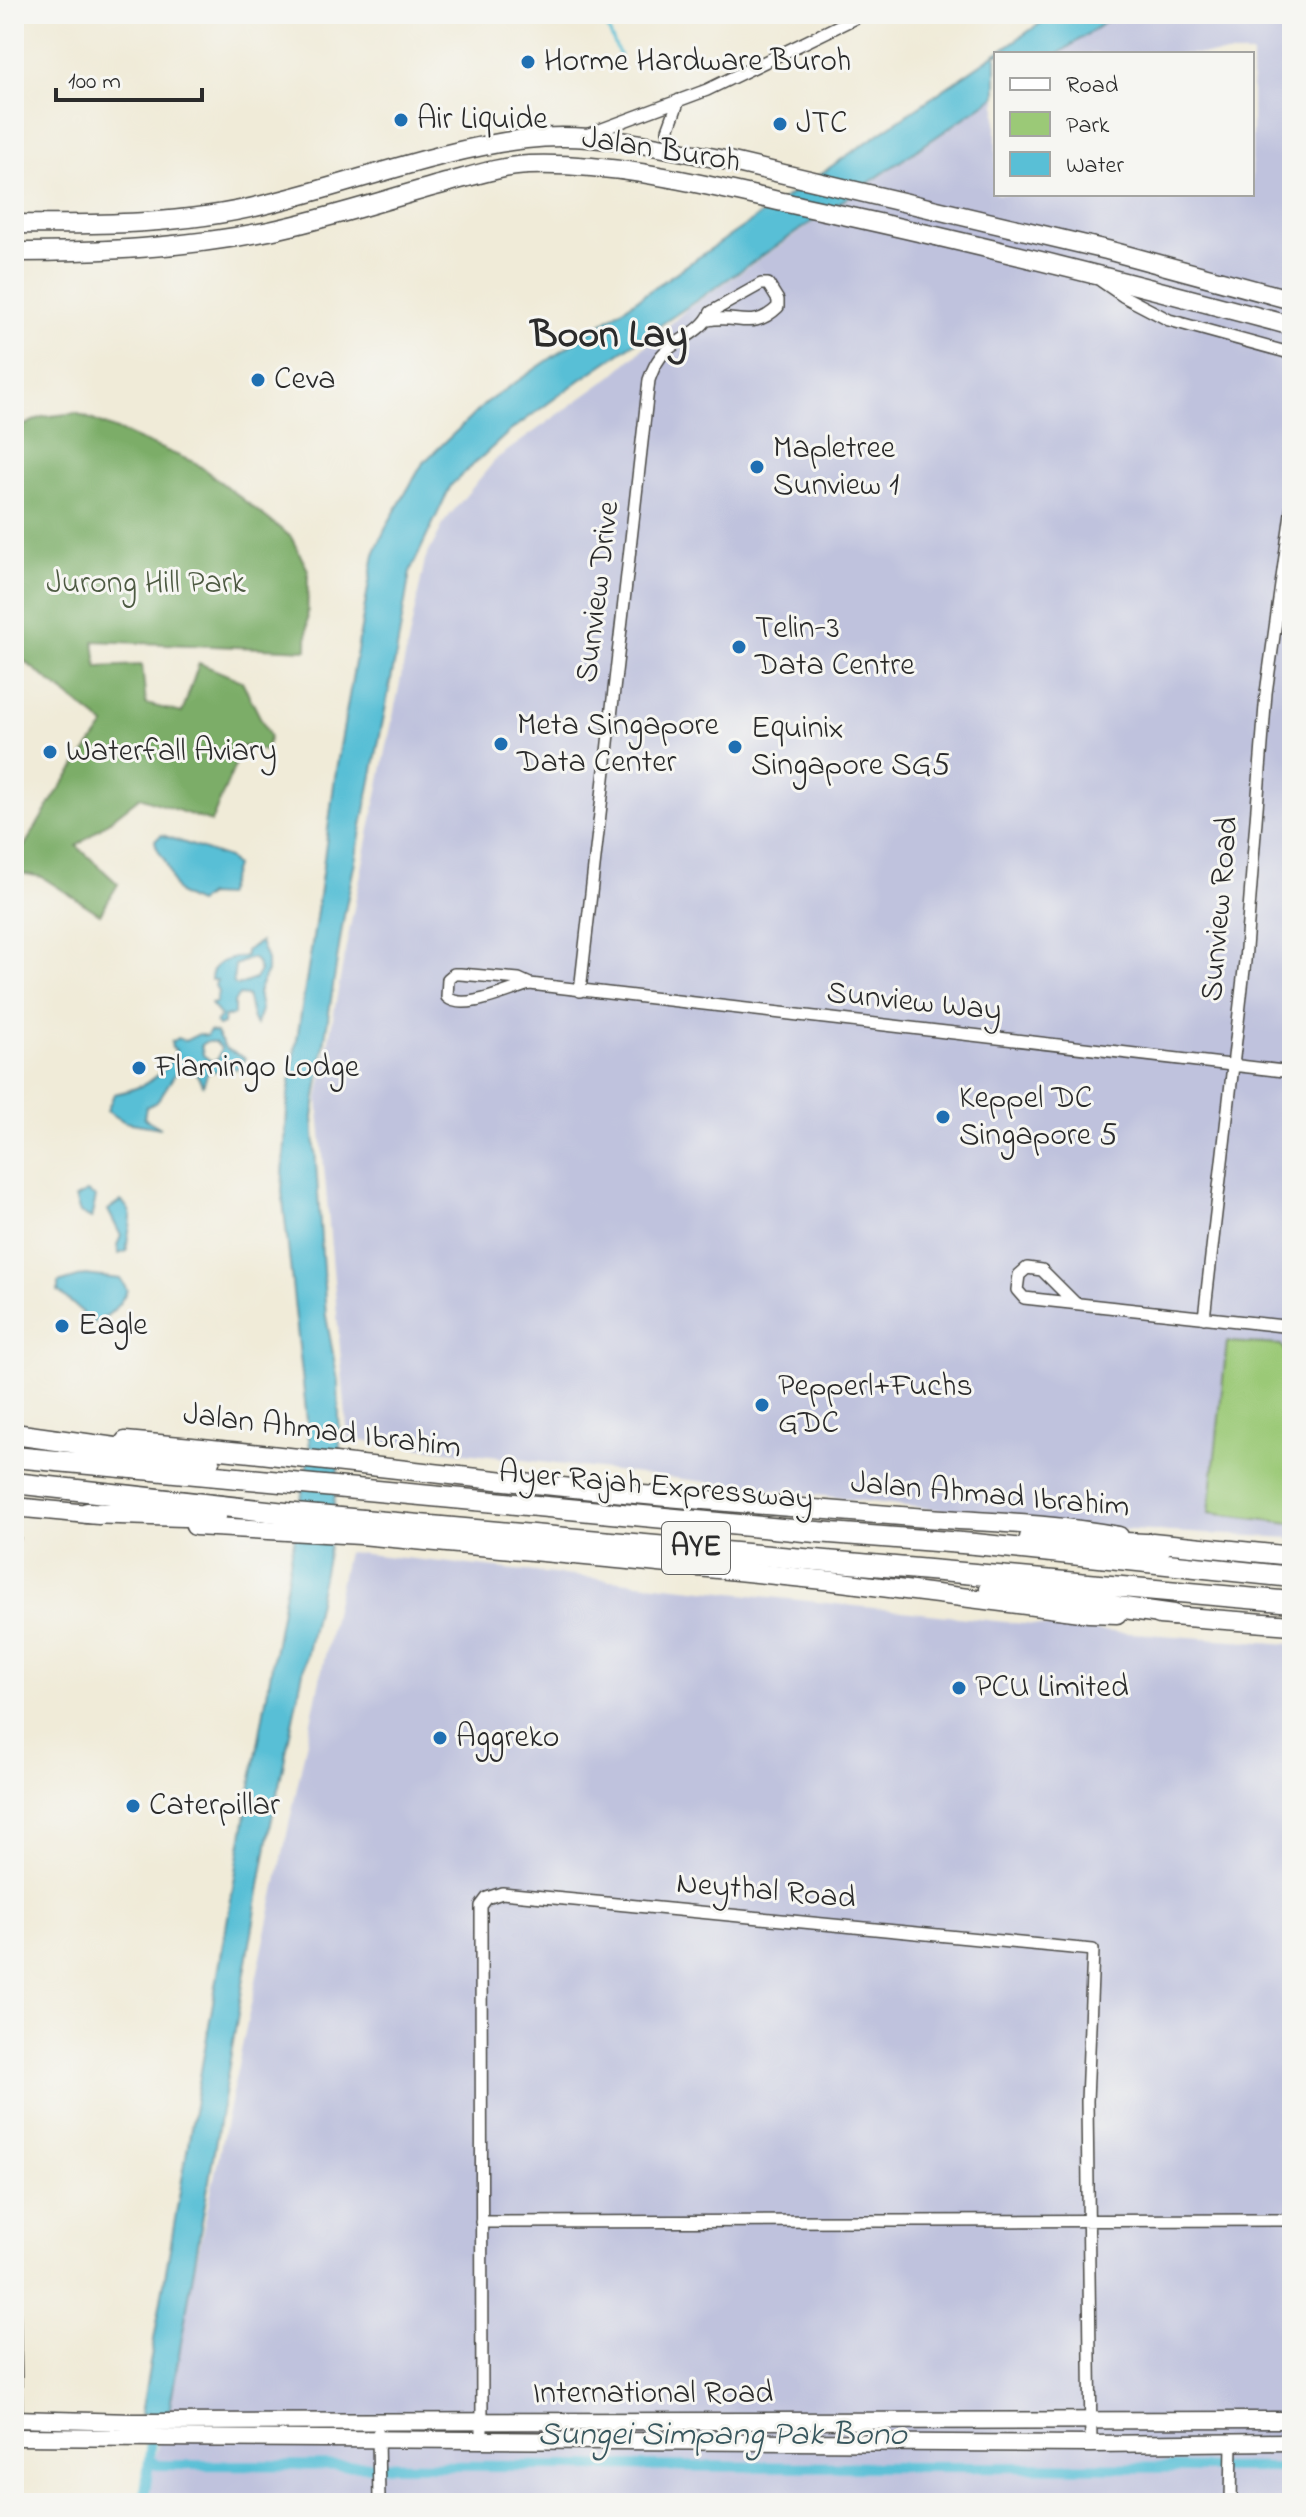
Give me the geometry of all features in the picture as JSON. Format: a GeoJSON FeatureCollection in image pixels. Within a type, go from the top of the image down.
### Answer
{"type":"FeatureCollection","features":[{"type":"Feature","properties":{"kind":"highway"},"geometry":{"type":"LineString","coordinates":[[14,1433],[245,1466],[286,1481]]}},
{"type":"Feature","properties":{"kind":"highway","name":"Ayer Rajah Expressway"},"geometry":{"type":"LineString","coordinates":[[14,1457],[804,1531],[975,1544],[1292,1577]]}},
{"type":"Feature","properties":{"kind":"highway","name":"Ayer Rajah Expressway"},"geometry":{"type":"LineString","coordinates":[[14,1483],[295,1514],[1292,1602]]}},
{"type":"Feature","properties":{"kind":"highway"},"geometry":{"type":"LineString","coordinates":[[87,1513],[275,1520],[295,1514]]}},
{"type":"Feature","properties":{"kind":"highway"},"geometry":{"type":"LineString","coordinates":[[975,1544],[995,1538],[1083,1539],[1164,1545]]}},
{"type":"Feature","properties":{"kind":"highway"},"geometry":{"type":"LineString","coordinates":[[881,1566],[944,1582],[1174,1615]]}},
{"type":"Feature","properties":{"kind":"main road","name":"Jalan Buroh"},"geometry":{"type":"LineString","coordinates":[[14,224],[77,225],[178,219],[264,205],[480,147],[528,138],[579,137],[674,150],[1107,250],[1292,300]]}},
{"type":"Feature","properties":{"kind":"main road","name":"Jalan Buroh"},"geometry":{"type":"LineString","coordinates":[[14,252],[127,250],[181,245],[270,231],[479,174],[525,165],[579,166],[638,172],[724,189],[1088,272],[1292,326]]}},
{"type":"Feature","properties":{"kind":"main road","name":"Jalan Ahmad Ibrahim"},"geometry":{"type":"LineString","coordinates":[[14,1433],[245,1450],[455,1477],[616,1493],[1090,1531],[1164,1545],[1292,1556]]}},
{"type":"Feature","properties":{"kind":"main road"},"geometry":{"type":"LineString","coordinates":[[16,1507],[87,1513],[144,1524],[272,1528],[653,1563],[833,1581],[1089,1613],[1174,1615],[1292,1625]]}},
{"type":"Feature","properties":{"kind":"main road","name":"International Road"},"geometry":{"type":"LineString","coordinates":[[16,2419],[133,2430]]}},
{"type":"Feature","properties":{"kind":"main road","name":"International Road"},"geometry":{"type":"LineString","coordinates":[[15,2437],[378,2420],[1292,2420]]}},
{"type":"Feature","properties":{"kind":"main road","name":"International Road"},"geometry":{"type":"LineString","coordinates":[[187,2430],[378,2446],[482,2439],[1232,2448],[1292,2442]]}},
{"type":"Feature","properties":{"kind":"street"},"geometry":{"type":"LineString","coordinates":[[679,100],[749,71],[863,14]]}},
{"type":"Feature","properties":{"kind":"street","name":"Jalan Buroh"},"geometry":{"type":"LineString","coordinates":[[579,137],[679,100]]}},
{"type":"Feature","properties":{"kind":"street","name":"Jalan Buroh"},"geometry":{"type":"LineString","coordinates":[[674,150],[668,130],[679,100]]}},
{"type":"Feature","properties":{"kind":"street"},"geometry":{"type":"LineString","coordinates":[[1088,272],[1123,296],[1169,320],[1286,352],[1292,357]]}},
{"type":"Feature","properties":{"kind":"street","name":"Sunview Drive"},"geometry":{"type":"LineString","coordinates":[[580,991],[649,380],[655,363],[664,353],[708,320],[729,318],[753,323],[769,316],[778,307],[778,300],[768,284],[761,284],[711,312],[708,320]]}},
{"type":"Feature","properties":{"kind":"street","name":"Sunview Road"},"geometry":{"type":"LineString","coordinates":[[1204,1318],[1245,961],[1266,693],[1292,506]]}},
{"type":"Feature","properties":{"kind":"street","name":"Sunview Way"},"geometry":{"type":"LineString","coordinates":[[530,984],[469,1004],[453,1002],[447,997],[448,979],[454,974],[519,979],[530,984],[580,991],[1292,1072]]}},
{"type":"Feature","properties":{"kind":"street"},"geometry":{"type":"LineString","coordinates":[[1075,1303],[1042,1270],[1027,1268],[1019,1275],[1017,1290],[1024,1298],[1288,1329]]}},
{"type":"Feature","properties":{"kind":"street"},"geometry":{"type":"LineString","coordinates":[[14,1541],[16,1507]]}},
{"type":"Feature","properties":{"kind":"street","name":"Neythal Road"},"geometry":{"type":"LineString","coordinates":[[482,2439],[481,1906],[487,1898],[502,1893],[1093,1950],[1087,2101],[1091,2444]]}},
{"type":"Feature","properties":{"kind":"street"},"geometry":{"type":"LineString","coordinates":[[481,2222],[1292,2220]]}},
{"type":"Feature","properties":{"kind":"street"},"geometry":{"type":"LineString","coordinates":[[14,2310],[15,2437]]}},
{"type":"Feature","properties":{"kind":"street"},"geometry":{"type":"LineString","coordinates":[[378,2420],[379,2503]]}},
{"type":"Feature","properties":{"kind":"street"},"geometry":{"type":"LineString","coordinates":[[1231,2503],[1232,2448]]}},
{"type":"Feature","properties":{"kind":"shaded area"},"geometry":{"type":"Polygon","coordinates":[[[1117,14],[1289,14],[1292,19],[1292,1538],[1090,1528],[348,1439],[318,1099],[425,560],[445,521],[496,459],[612,376],[687,309],[994,98],[994,196],[1254,196],[1254,52],[1062,52],[1117,14]]]}},
{"type":"Feature","properties":{"kind":"shaded area"},"geometry":{"type":"Polygon","coordinates":[[[347,1552],[1071,1629],[1292,1644],[1292,2503],[145,2503],[347,1552]]]}},
{"type":"Feature","properties":{"kind":"green space","name":"Jurong Hill Park"},"geometry":{"type":"Polygon","coordinates":[[[76,413],[196,463],[291,537],[308,570],[307,650],[94,641],[97,667],[142,665],[146,704],[182,713],[199,663],[242,681],[270,737],[265,751],[243,746],[211,822],[140,797],[77,846],[118,884],[100,914],[42,877],[14,872],[14,853],[19,855],[54,797],[105,725],[14,653],[14,430],[42,417],[76,413]]]}},
{"type":"Feature","properties":{"kind":"green space"},"geometry":{"type":"Polygon","coordinates":[[[1227,1342],[1281,1345],[1292,1362],[1292,1523],[1209,1513],[1227,1342]]]}},
{"type":"Feature","properties":{"kind":"water"},"geometry":{"type":"Polygon","coordinates":[[[1054,14],[1117,14],[1061,52],[998,52],[1054,14]]]}},
{"type":"Feature","properties":{"kind":"water"},"geometry":{"type":"Polygon","coordinates":[[[994,55],[994,97],[580,380],[509,432],[451,485],[410,572],[343,921],[313,1117],[326,1316],[338,1381],[340,1451],[329,1548],[270,1828],[169,2412],[141,2414],[310,1448],[282,1191],[288,1096],[336,770],[374,554],[423,463],[487,402],[994,55]]]}},
{"type":"Feature","properties":{"kind":"water"},"geometry":{"type":"Polygon","coordinates":[[[162,835],[228,858],[235,866],[225,896],[208,895],[197,903],[177,891],[156,844],[155,840],[162,835]]]}},
{"type":"Feature","properties":{"kind":"water"},"geometry":{"type":"Polygon","coordinates":[[[260,942],[267,960],[267,971],[258,992],[261,1010],[256,1025],[247,996],[239,995],[234,1002],[234,1015],[224,1017],[223,1024],[218,1026],[216,1023],[221,1016],[211,1004],[216,1003],[218,992],[215,985],[217,980],[211,980],[212,973],[222,962],[246,956],[245,951],[260,942]],[[251,958],[235,965],[233,983],[237,986],[255,979],[260,971],[256,961],[251,958]]]}},
{"type":"Feature","properties":{"kind":"water"},"geometry":{"type":"Polygon","coordinates":[[[210,1031],[216,1033],[226,1049],[245,1058],[240,1068],[208,1072],[203,1085],[197,1075],[184,1067],[179,1068],[157,1102],[146,1107],[144,1118],[161,1128],[125,1122],[107,1111],[114,1094],[143,1085],[166,1068],[176,1050],[171,1042],[178,1038],[185,1041],[199,1034],[206,1036],[210,1031]],[[215,1042],[201,1045],[203,1055],[211,1061],[218,1059],[221,1048],[215,1042]]]}},
{"type":"Feature","properties":{"kind":"water"},"geometry":{"type":"Polygon","coordinates":[[[87,1192],[96,1197],[91,1219],[80,1213],[75,1198],[87,1192]]]}},
{"type":"Feature","properties":{"kind":"water"},"geometry":{"type":"Polygon","coordinates":[[[121,1201],[131,1218],[127,1251],[119,1254],[117,1245],[121,1236],[108,1210],[121,1201]]]}},
{"type":"Feature","properties":{"kind":"water"},"geometry":{"type":"Polygon","coordinates":[[[85,1275],[120,1279],[127,1290],[110,1314],[83,1326],[82,1312],[58,1291],[58,1283],[85,1275]]]}},
{"type":"Feature","properties":{"kind":"waterway"},"geometry":{"type":"LineString","coordinates":[[601,14],[620,56]]}},
{"type":"Feature","properties":{"kind":"waterway","name":"Sungei Simpang Pak Bono"},"geometry":{"type":"LineString","coordinates":[[143,2503],[154,2413]]}},
{"type":"Feature","properties":{"kind":"waterway","name":"Sungei Simpang Pak Bono"},"geometry":{"type":"LineString","coordinates":[[151,2461],[157,2465],[1292,2468]]}},
{"type":"Feature","properties":{"kind":"place","name":"Horme Hardware Buroh"},"geometry":{"type":"Point","coordinates":[528,62]}},
{"type":"Feature","properties":{"kind":"place","name":"Air Liquide"},"geometry":{"type":"Point","coordinates":[401,120]}},
{"type":"Feature","properties":{"kind":"place","name":"JTC"},"geometry":{"type":"Point","coordinates":[780,124]}},
{"type":"Feature","properties":{"kind":"place","name":"Ceva"},"geometry":{"type":"Point","coordinates":[258,380]}},
{"type":"Feature","properties":{"kind":"place","name":"Mapletree Sunview 1"},"geometry":{"type":"Point","coordinates":[757,467]}},
{"type":"Feature","properties":{"kind":"place","name":"Telin-3 Data Centre"},"geometry":{"type":"Point","coordinates":[739,647]}},
{"type":"Feature","properties":{"kind":"place","name":"Meta Singapore Data Center"},"geometry":{"type":"Point","coordinates":[501,744]}},
{"type":"Feature","properties":{"kind":"place","name":"Equinix Singapore SG5"},"geometry":{"type":"Point","coordinates":[735,747]}},
{"type":"Feature","properties":{"kind":"place","name":"Waterfall Aviary"},"geometry":{"type":"Point","coordinates":[50,752]}},
{"type":"Feature","properties":{"kind":"place","name":"Flamingo Lodge"},"geometry":{"type":"Point","coordinates":[139,1068]}},
{"type":"Feature","properties":{"kind":"place","name":"Keppel DC Singapore 5"},"geometry":{"type":"Point","coordinates":[943,1117]}},
{"type":"Feature","properties":{"kind":"place","name":"Eagle"},"geometry":{"type":"Point","coordinates":[62,1326]}},
{"type":"Feature","properties":{"kind":"place","name":"Pepperl+Fuchs GDC"},"geometry":{"type":"Point","coordinates":[762,1405]}},
{"type":"Feature","properties":{"kind":"place","name":"PCU Limited"},"geometry":{"type":"Point","coordinates":[959,1688]}},
{"type":"Feature","properties":{"kind":"place","name":"Aggreko"},"geometry":{"type":"Point","coordinates":[440,1738]}},
{"type":"Feature","properties":{"kind":"place","name":"Caterpillar"},"geometry":{"type":"Point","coordinates":[133,1806]}},
{"type":"Feature","properties":{"kind":"district","name":"Boon Lay"},"geometry":{"type":"Point","coordinates":[609,336]}}]}
